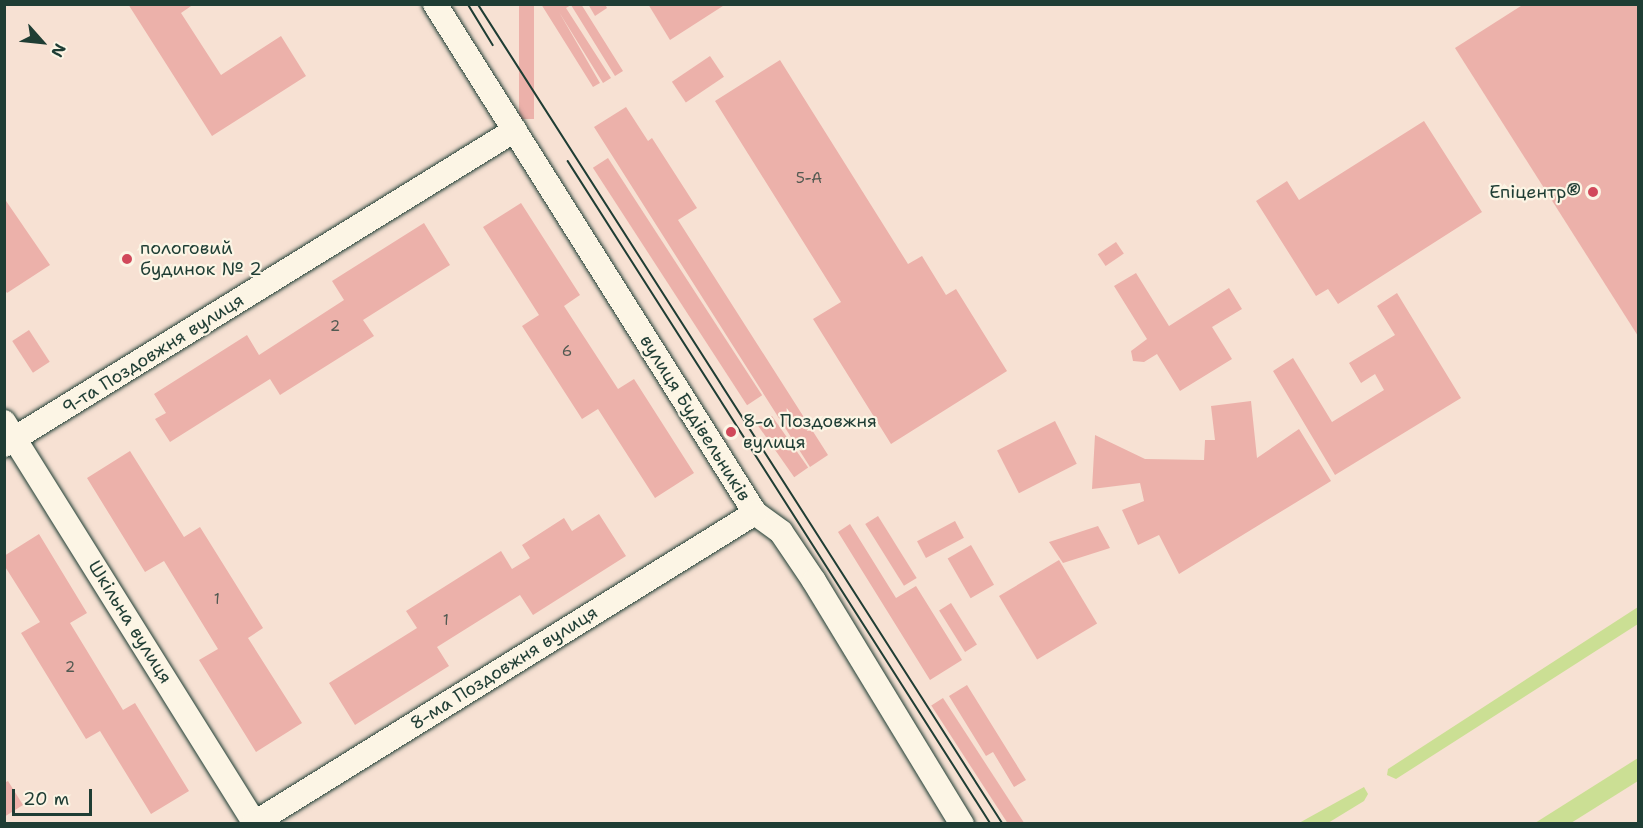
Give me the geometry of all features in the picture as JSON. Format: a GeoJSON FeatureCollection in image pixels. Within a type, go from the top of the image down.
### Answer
{"type":"FeatureCollection","features":[{"type":"Feature","properties":{"kind":"street","name":"вулиця Будівельників"},"geometry":{"type":"LineString","coordinates":[[435,4],[755,513],[781,532],[795,552],[962,824]]}},
{"type":"Feature","properties":{"kind":"street","name":"9-та Поздовжня вулиця"},"geometry":{"type":"LineString","coordinates":[[8,435],[515,130]]}},
{"type":"Feature","properties":{"kind":"street","name":"Шкільна вулиця"},"geometry":{"type":"LineString","coordinates":[[8,435],[254,823]]}},
{"type":"Feature","properties":{"kind":"street","name":"8-ма Поздовжня вулиця"},"geometry":{"type":"LineString","coordinates":[[254,823],[755,513]]}},
{"type":"Feature","properties":{"kind":"green space"},"geometry":{"type":"Polygon","coordinates":[[[1638,607],[1638,624],[1396,779],[1387,775],[1388,769],[1638,607]]]}},
{"type":"Feature","properties":{"kind":"green space"},"geometry":{"type":"Polygon","coordinates":[[[1638,758],[1638,781],[1571,823],[1535,823],[1638,758]]]}},
{"type":"Feature","properties":{"kind":"green space"},"geometry":{"type":"Polygon","coordinates":[[[1364,787],[1368,794],[1364,801],[1328,823],[1299,823],[1364,787]]]}},
{"type":"Feature","properties":{"kind":"building"},"geometry":{"type":"Polygon","coordinates":[[[128,4],[194,4],[181,13],[221,75],[281,36],[306,76],[212,136],[128,4]]]}},
{"type":"Feature","properties":{"kind":"building"},"geometry":{"type":"Polygon","coordinates":[[[519,4],[534,4],[534,119],[519,119],[519,4]]]}},
{"type":"Feature","properties":{"kind":"building"},"geometry":{"type":"Polygon","coordinates":[[[541,4],[581,4],[623,71],[615,76],[571,5],[566,8],[611,78],[603,83],[559,12],[600,83],[593,87],[541,4]]]}},
{"type":"Feature","properties":{"kind":"building"},"geometry":{"type":"Polygon","coordinates":[[[588,4],[605,4],[607,8],[595,16],[588,4]]]}},
{"type":"Feature","properties":{"kind":"building"},"geometry":{"type":"Polygon","coordinates":[[[648,4],[726,4],[670,40],[648,4]]]}},
{"type":"Feature","properties":{"kind":"building","name":"Епіцентр®"},"geometry":{"type":"Polygon","coordinates":[[[1524,4],[1638,4],[1638,336],[1455,48],[1524,4]]]}},
{"type":"Feature","properties":{"kind":"building"},"geometry":{"type":"Polygon","coordinates":[[[710,56],[724,77],[686,102],[672,82],[710,56]]]}},
{"type":"Feature","properties":{"kind":"building"},"geometry":{"type":"Polygon","coordinates":[[[780,60],[908,264],[922,256],[946,295],[956,289],[1007,371],[891,444],[813,319],[841,302],[715,101],[780,60]]]}},
{"type":"Feature","properties":{"kind":"building"},"geometry":{"type":"Polygon","coordinates":[[[626,107],[648,141],[652,138],[697,208],[678,220],[828,455],[810,467],[594,127],[626,107]]]}},
{"type":"Feature","properties":{"kind":"building"},"geometry":{"type":"Polygon","coordinates":[[[1424,121],[1482,212],[1338,304],[1328,289],[1316,296],[1256,201],[1287,181],[1299,200],[1424,121]]]}},
{"type":"Feature","properties":{"kind":"building"},"geometry":{"type":"Polygon","coordinates":[[[608,158],[762,395],[747,405],[593,168],[608,158]]]}},
{"type":"Feature","properties":{"kind":"building"},"geometry":{"type":"Polygon","coordinates":[[[4,198],[50,265],[7,293],[4,289],[4,198]]]}},
{"type":"Feature","properties":{"kind":"building"},"geometry":{"type":"Polygon","coordinates":[[[521,203],[580,295],[564,306],[618,389],[634,379],[694,473],[655,498],[598,409],[582,419],[522,326],[539,315],[483,227],[521,203]]]}},
{"type":"Feature","properties":{"kind":"building"},"geometry":{"type":"Polygon","coordinates":[[[424,223],[450,265],[363,320],[374,336],[280,395],[270,379],[170,442],[155,419],[166,413],[154,394],[247,335],[259,355],[344,300],[332,281],[424,223]]]}},
{"type":"Feature","properties":{"kind":"building"},"geometry":{"type":"Polygon","coordinates":[[[1116,242],[1124,254],[1106,266],[1098,254],[1116,242]]]}},
{"type":"Feature","properties":{"kind":"building"},"geometry":{"type":"Polygon","coordinates":[[[1136,273],[1169,326],[1229,288],[1242,309],[1212,327],[1232,359],[1180,391],[1157,354],[1144,362],[1133,361],[1131,351],[1147,339],[1114,286],[1136,273]]]}},
{"type":"Feature","properties":{"kind":"building"},"geometry":{"type":"Polygon","coordinates":[[[1397,293],[1461,398],[1335,475],[1273,371],[1293,358],[1332,422],[1384,390],[1375,374],[1361,383],[1349,363],[1395,335],[1377,306],[1397,293]]]}},
{"type":"Feature","properties":{"kind":"building"},"geometry":{"type":"Polygon","coordinates":[[[29,330],[50,362],[33,373],[12,341],[29,330]]]}},
{"type":"Feature","properties":{"kind":"building"},"geometry":{"type":"Polygon","coordinates":[[[1251,401],[1257,458],[1299,429],[1331,481],[1179,574],[1159,535],[1138,545],[1122,510],[1144,501],[1140,483],[1092,489],[1095,435],[1145,459],[1204,460],[1205,440],[1215,440],[1211,406],[1251,401]]]}},
{"type":"Feature","properties":{"kind":"building"},"geometry":{"type":"Polygon","coordinates":[[[772,416],[808,468],[794,477],[758,426],[772,416]]]}},
{"type":"Feature","properties":{"kind":"building"},"geometry":{"type":"Polygon","coordinates":[[[1055,421],[1077,464],[1019,493],[997,451],[1055,421]]]}},
{"type":"Feature","properties":{"kind":"building"},"geometry":{"type":"Polygon","coordinates":[[[130,451],[184,537],[200,527],[263,628],[248,638],[302,723],[256,752],[199,660],[218,649],[164,561],[145,572],[87,478],[130,451]]]}},
{"type":"Feature","properties":{"kind":"building"},"geometry":{"type":"Polygon","coordinates":[[[599,514],[626,556],[533,615],[520,595],[437,647],[449,666],[355,725],[329,683],[417,628],[406,611],[501,551],[512,569],[530,558],[522,545],[564,518],[572,531],[599,514]]]}},
{"type":"Feature","properties":{"kind":"building"},"geometry":{"type":"Polygon","coordinates":[[[878,516],[917,578],[904,586],[865,524],[878,516]]]}},
{"type":"Feature","properties":{"kind":"building"},"geometry":{"type":"Polygon","coordinates":[[[955,521],[964,538],[926,558],[917,541],[955,521]]]}},
{"type":"Feature","properties":{"kind":"building"},"geometry":{"type":"Polygon","coordinates":[[[850,524],[896,598],[916,586],[962,660],[930,680],[838,532],[850,524]]]}},
{"type":"Feature","properties":{"kind":"building"},"geometry":{"type":"Polygon","coordinates":[[[1098,526],[1110,548],[1063,563],[1049,542],[1098,526]]]}},
{"type":"Feature","properties":{"kind":"building"},"geometry":{"type":"Polygon","coordinates":[[[39,534],[87,613],[70,623],[123,710],[135,703],[189,791],[151,814],[100,731],[86,739],[21,633],[40,622],[4,565],[4,556],[39,534]]]}},
{"type":"Feature","properties":{"kind":"building"},"geometry":{"type":"Polygon","coordinates":[[[971,545],[994,585],[971,598],[948,558],[971,545]]]}},
{"type":"Feature","properties":{"kind":"building"},"geometry":{"type":"Polygon","coordinates":[[[1059,560],[1097,623],[1037,659],[999,596],[1059,560]]]}},
{"type":"Feature","properties":{"kind":"building"},"geometry":{"type":"Polygon","coordinates":[[[951,603],[977,645],[965,652],[939,610],[951,603]]]}},
{"type":"Feature","properties":{"kind":"building"},"geometry":{"type":"Polygon","coordinates":[[[967,685],[1026,780],[1014,787],[993,752],[986,756],[949,696],[967,685]]]}},
{"type":"Feature","properties":{"kind":"building"},"geometry":{"type":"Polygon","coordinates":[[[943,698],[1025,824],[1008,824],[931,706],[943,698]]]}},
{"type":"Feature","properties":{"kind":"building"},"geometry":{"type":"Polygon","coordinates":[[[8,781],[23,805],[4,817],[4,783],[8,781]]]}},
{"type":"Feature","properties":{"kind":"tram line"},"geometry":{"type":"LineString","coordinates":[[468,4],[493,45]]}},
{"type":"Feature","properties":{"kind":"tram line"},"geometry":{"type":"LineString","coordinates":[[478,4],[1003,824]]}},
{"type":"Feature","properties":{"kind":"tram line"},"geometry":{"type":"LineString","coordinates":[[568,161],[991,824]]}},
{"type":"Feature","properties":{"kind":"place","name":"Епіцентр®"},"geometry":{"type":"Point","coordinates":[1593,192]}},
{"type":"Feature","properties":{"kind":"place","name":"пологовий будинок № 2"},"geometry":{"type":"Point","coordinates":[127,259]}},
{"type":"Feature","properties":{"kind":"place","name":"8-а Поздовжня вулиця"},"geometry":{"type":"Point","coordinates":[731,432]}}]}
